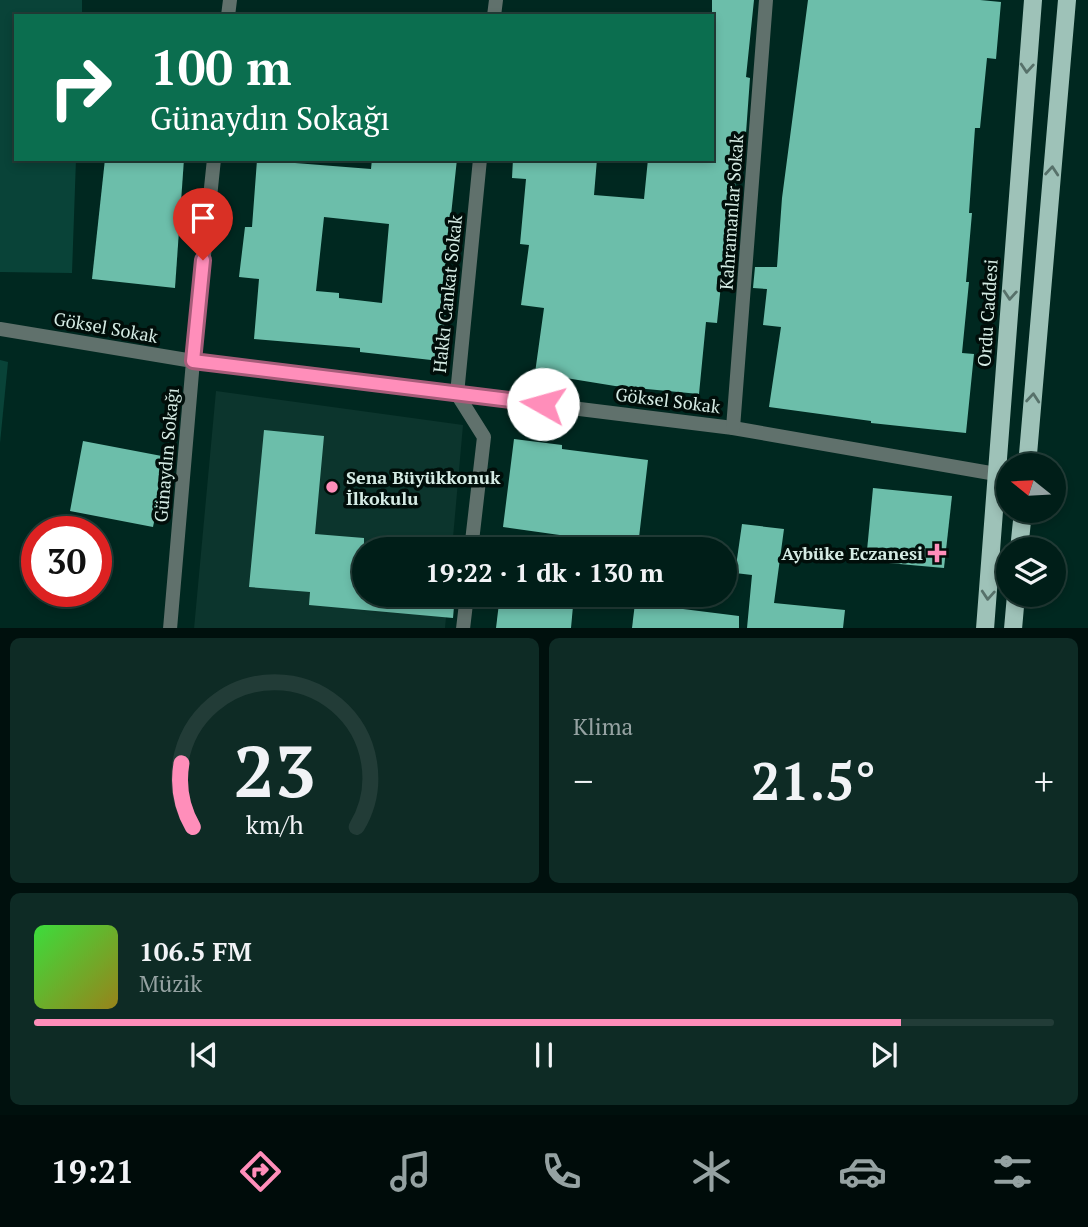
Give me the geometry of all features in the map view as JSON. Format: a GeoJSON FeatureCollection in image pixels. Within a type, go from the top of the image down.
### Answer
{"type":"FeatureCollection","features":[{"type":"Feature","properties":{"kind":"main road","name":"Ordu Caddesi"},"geometry":{"type":"LineString","coordinates":[[998,453],[1032,0]]}},
{"type":"Feature","properties":{"kind":"main road"},"geometry":{"type":"LineString","coordinates":[[1028,453],[1067,0]]}},
{"type":"Feature","properties":{"kind":"main road","name":"Ordu Caddesi"},"geometry":{"type":"LineString","coordinates":[[985,628],[996,474]]}},
{"type":"Feature","properties":{"kind":"main road"},"geometry":{"type":"LineString","coordinates":[[1013,628],[1015,607]]}},
{"type":"Feature","properties":{"kind":"street","name":"Kahramanlar Sokak"},"geometry":{"type":"LineString","coordinates":[[733,428],[766,0]]}},
{"type":"Feature","properties":{"kind":"street","name":"Günaydın Sokağı"},"geometry":{"type":"LineString","coordinates":[[170,628],[214,161]]}},
{"type":"Feature","properties":{"kind":"street","name":"Hakkı Cankat Sokak"},"geometry":{"type":"LineString","coordinates":[[472,537],[484,437],[457,394],[480,161]]}},
{"type":"Feature","properties":{"kind":"street","name":"Göksel Sokak"},"geometry":{"type":"LineString","coordinates":[[0,329],[193,361],[733,428],[996,474]]}},
{"type":"Feature","properties":{"kind":"street"},"geometry":{"type":"LineString","coordinates":[[463,628],[466,607]]}},
{"type":"Feature","properties":{"kind":"shaded area","name":"Sena Büyükkonuk İlkokulu"},"geometry":{"type":"Polygon","coordinates":[[[216,391],[463,425],[453,537],[352,537],[352,607],[447,607],[445,628],[194,628],[216,391]]]}},
{"type":"Feature","properties":{"kind":"green space"},"geometry":{"type":"Polygon","coordinates":[[[0,0],[82,0],[82,14],[14,14],[14,161],[76,161],[72,273],[0,272],[0,0]]]}},
{"type":"Feature","properties":{"kind":"green space"},"geometry":{"type":"Polygon","coordinates":[[[0,360],[8,362],[0,443],[0,360]]]}},
{"type":"Feature","properties":{"kind":"building"},"geometry":{"type":"Polygon","coordinates":[[[712,0],[754,0],[746,77],[750,78],[746,133],[741,132],[734,199],[730,198],[723,264],[736,265],[734,286],[721,285],[717,323],[706,322],[699,394],[615,386],[535,373],[544,308],[521,305],[529,245],[520,244],[526,179],[512,178],[513,161],[597,161],[594,195],[644,199],[648,161],[714,161],[712,0]]]}},
{"type":"Feature","properties":{"kind":"building"},"geometry":{"type":"Polygon","coordinates":[[[808,0],[1001,2],[996,59],[987,58],[980,128],[975,128],[966,282],[969,282],[962,353],[974,354],[966,433],[871,423],[769,407],[781,327],[763,325],[767,289],[753,288],[755,267],[777,267],[782,198],[808,0]]]}},
{"type":"Feature","properties":{"kind":"building"},"geometry":{"type":"Polygon","coordinates":[[[105,161],[184,161],[175,288],[92,279],[105,161]]]}},
{"type":"Feature","properties":{"kind":"building"},"geometry":{"type":"Polygon","coordinates":[[[257,161],[371,169],[372,161],[457,161],[441,309],[446,310],[440,361],[360,352],[360,348],[254,339],[259,279],[239,277],[245,227],[252,227],[257,161]],[[324,217],[316,291],[339,293],[339,298],[382,303],[389,224],[324,217]]]}},
{"type":"Feature","properties":{"kind":"building"},"geometry":{"type":"Polygon","coordinates":[[[264,430],[324,436],[315,534],[352,537],[352,607],[454,607],[453,618],[309,605],[310,592],[249,587],[264,430]]]}},
{"type":"Feature","properties":{"kind":"building"},"geometry":{"type":"Polygon","coordinates":[[[514,439],[562,445],[562,449],[648,460],[639,537],[574,537],[503,527],[514,439]]]}},
{"type":"Feature","properties":{"kind":"building"},"geometry":{"type":"Polygon","coordinates":[[[83,441],[167,457],[153,527],[112,519],[112,516],[70,511],[83,441]]]}},
{"type":"Feature","properties":{"kind":"building"},"geometry":{"type":"Polygon","coordinates":[[[873,488],[952,496],[944,568],[866,561],[873,488]]]}},
{"type":"Feature","properties":{"kind":"building"},"geometry":{"type":"Polygon","coordinates":[[[742,524],[784,529],[774,603],[845,610],[843,628],[747,628],[752,575],[737,573],[742,524]]]}},
{"type":"Feature","properties":{"kind":"building"},"geometry":{"type":"Polygon","coordinates":[[[499,607],[573,607],[571,628],[496,628],[499,607]]]}},
{"type":"Feature","properties":{"kind":"building"},"geometry":{"type":"Polygon","coordinates":[[[635,607],[667,607],[739,616],[739,628],[632,628],[635,607]]]}},
{"type":"Feature","properties":{"kind":"place","name":"Sena Büyükkonuk İlkokulu"},"geometry":{"type":"Point","coordinates":[332,487]}},
{"type":"Feature","properties":{"kind":"place","name":"Aybüke Eczanesi"},"geometry":{"type":"Point","coordinates":[937,553]}},
{"type":"Feature","properties":{"kind":"route"},"geometry":{"type":"LineString","coordinates":[[203,260],[193,361],[543,404]]}}]}
